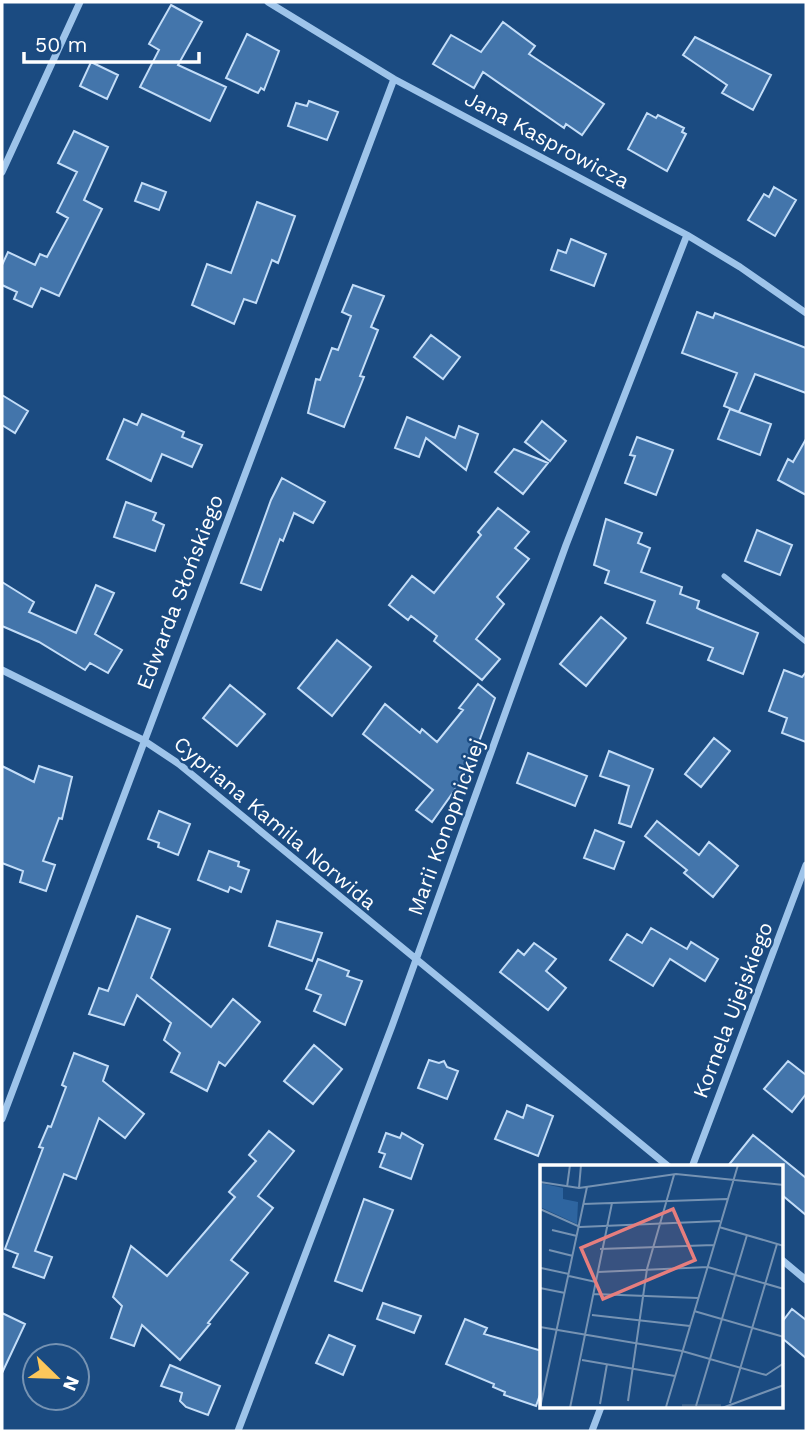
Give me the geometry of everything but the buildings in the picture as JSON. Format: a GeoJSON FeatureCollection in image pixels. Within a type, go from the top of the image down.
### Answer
{"type":"FeatureCollection","features":[{"type":"Feature","properties":{"kind":"street"},"geometry":{"type":"LineString","coordinates":[[2,172],[80,2]]}},
{"type":"Feature","properties":{"kind":"street","name":"Jana Kasprowicza"},"geometry":{"type":"LineString","coordinates":[[271,3],[394,79],[687,235],[740,267],[806,313]]}},
{"type":"Feature","properties":{"kind":"street","name":"Edwarda Słońskiego"},"geometry":{"type":"LineString","coordinates":[[2,1119],[394,79]]}},
{"type":"Feature","properties":{"kind":"street","name":"Marii Konopnickiej"},"geometry":{"type":"LineString","coordinates":[[238,1431],[416,960],[566,545],[687,235]]}},
{"type":"Feature","properties":{"kind":"street","name":"Cypriana Kamila Norwida"},"geometry":{"type":"LineString","coordinates":[[2,670],[143,740],[179,764],[667,1165]]}},
{"type":"Feature","properties":{"kind":"street","name":"Kornela Ujejskiego"},"geometry":{"type":"LineString","coordinates":[[693,1165],[806,865]]}},
{"type":"Feature","properties":{"kind":"street"},"geometry":{"type":"LineString","coordinates":[[784,1262],[806,1280]]}},
{"type":"Feature","properties":{"kind":"street"},"geometry":{"type":"LineString","coordinates":[[592,1431],[601,1408]]}},
{"type":"Feature","properties":{"kind":"lane"},"geometry":{"type":"LineString","coordinates":[[724,576],[806,642]]}}]}
